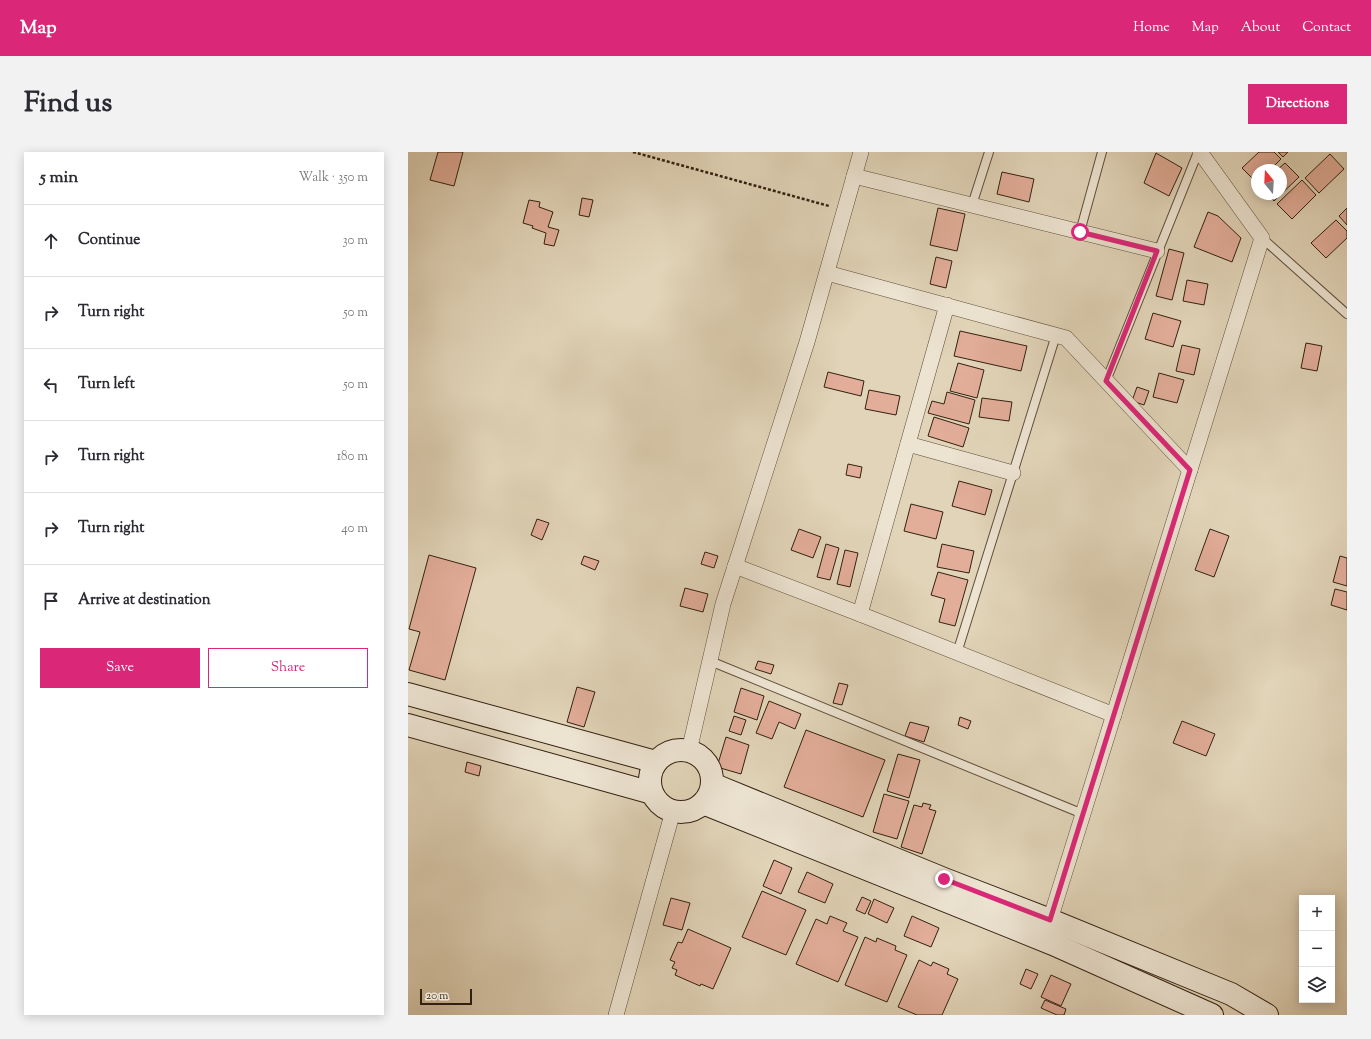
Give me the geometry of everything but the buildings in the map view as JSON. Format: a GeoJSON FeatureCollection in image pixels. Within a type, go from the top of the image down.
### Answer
{"type":"FeatureCollection","features":[{"type":"Feature","properties":{"kind":"street"},"geometry":{"type":"LineString","coordinates":[[689,751],[723,604],[804,350],[861,152]]}},
{"type":"Feature","properties":{"kind":"street"},"geometry":{"type":"LineString","coordinates":[[1050,920],[1262,238],[1199,152]]}},
{"type":"Feature","properties":{"kind":"street"},"geometry":{"type":"LineString","coordinates":[[854,176],[1157,251]]}},
{"type":"Feature","properties":{"kind":"street"},"geometry":{"type":"LineString","coordinates":[[827,272],[1066,338],[1190,470]]}},
{"type":"Feature","properties":{"kind":"street"},"geometry":{"type":"LineString","coordinates":[[860,614],[947,305]]}},
{"type":"Feature","properties":{"kind":"street"},"geometry":{"type":"LineString","coordinates":[[908,444],[1013,473]]}},
{"type":"Feature","properties":{"kind":"street"},"geometry":{"type":"LineString","coordinates":[[735,566],[1114,715]]}},
{"type":"Feature","properties":{"kind":"street"},"geometry":{"type":"LineString","coordinates":[[408,694],[656,762]]}},
{"type":"Feature","properties":{"kind":"street"},"geometry":{"type":"LineString","coordinates":[[408,725],[652,793]]}},
{"type":"Feature","properties":{"kind":"street"},"geometry":{"type":"LineString","coordinates":[[671,751],[689,751],[697,754],[709,767],[711,776],[707,794],[694,809],[684,812],[673,811],[664,807],[657,801],[652,793],[650,777],[652,769],[656,762],[671,751]]}},
{"type":"Feature","properties":{"kind":"street"},"geometry":{"type":"LineString","coordinates":[[707,794],[944,879],[1050,920],[1231,994],[1267,1015]]}},
{"type":"Feature","properties":{"kind":"street"},"geometry":{"type":"LineString","coordinates":[[707,794],[1212,1015]]}},
{"type":"Feature","properties":{"kind":"street"},"geometry":{"type":"LineString","coordinates":[[616,1015],[673,811]]}},
{"type":"Feature","properties":{"kind":"lane"},"geometry":{"type":"LineString","coordinates":[[972,205],[989,152]]}},
{"type":"Feature","properties":{"kind":"lane"},"geometry":{"type":"LineString","coordinates":[[1080,232],[1102,152]]}},
{"type":"Feature","properties":{"kind":"lane"},"geometry":{"type":"LineString","coordinates":[[1106,381],[1157,251],[1199,152]]}},
{"type":"Feature","properties":{"kind":"lane"},"geometry":{"type":"LineString","coordinates":[[1262,238],[1347,314]]}},
{"type":"Feature","properties":{"kind":"lane"},"geometry":{"type":"LineString","coordinates":[[957,653],[1056,335]]}},
{"type":"Feature","properties":{"kind":"lane"},"geometry":{"type":"LineString","coordinates":[[710,661],[1083,814]]}},
{"type":"Feature","properties":{"kind":"path"},"geometry":{"type":"LineString","coordinates":[[633,152],[844,211]]}},
{"type":"Feature","properties":{"kind":"route"},"geometry":{"type":"LineString","coordinates":[[944,879],[1050,920],[1190,470],[1106,381],[1157,251],[1080,232]]}}]}
